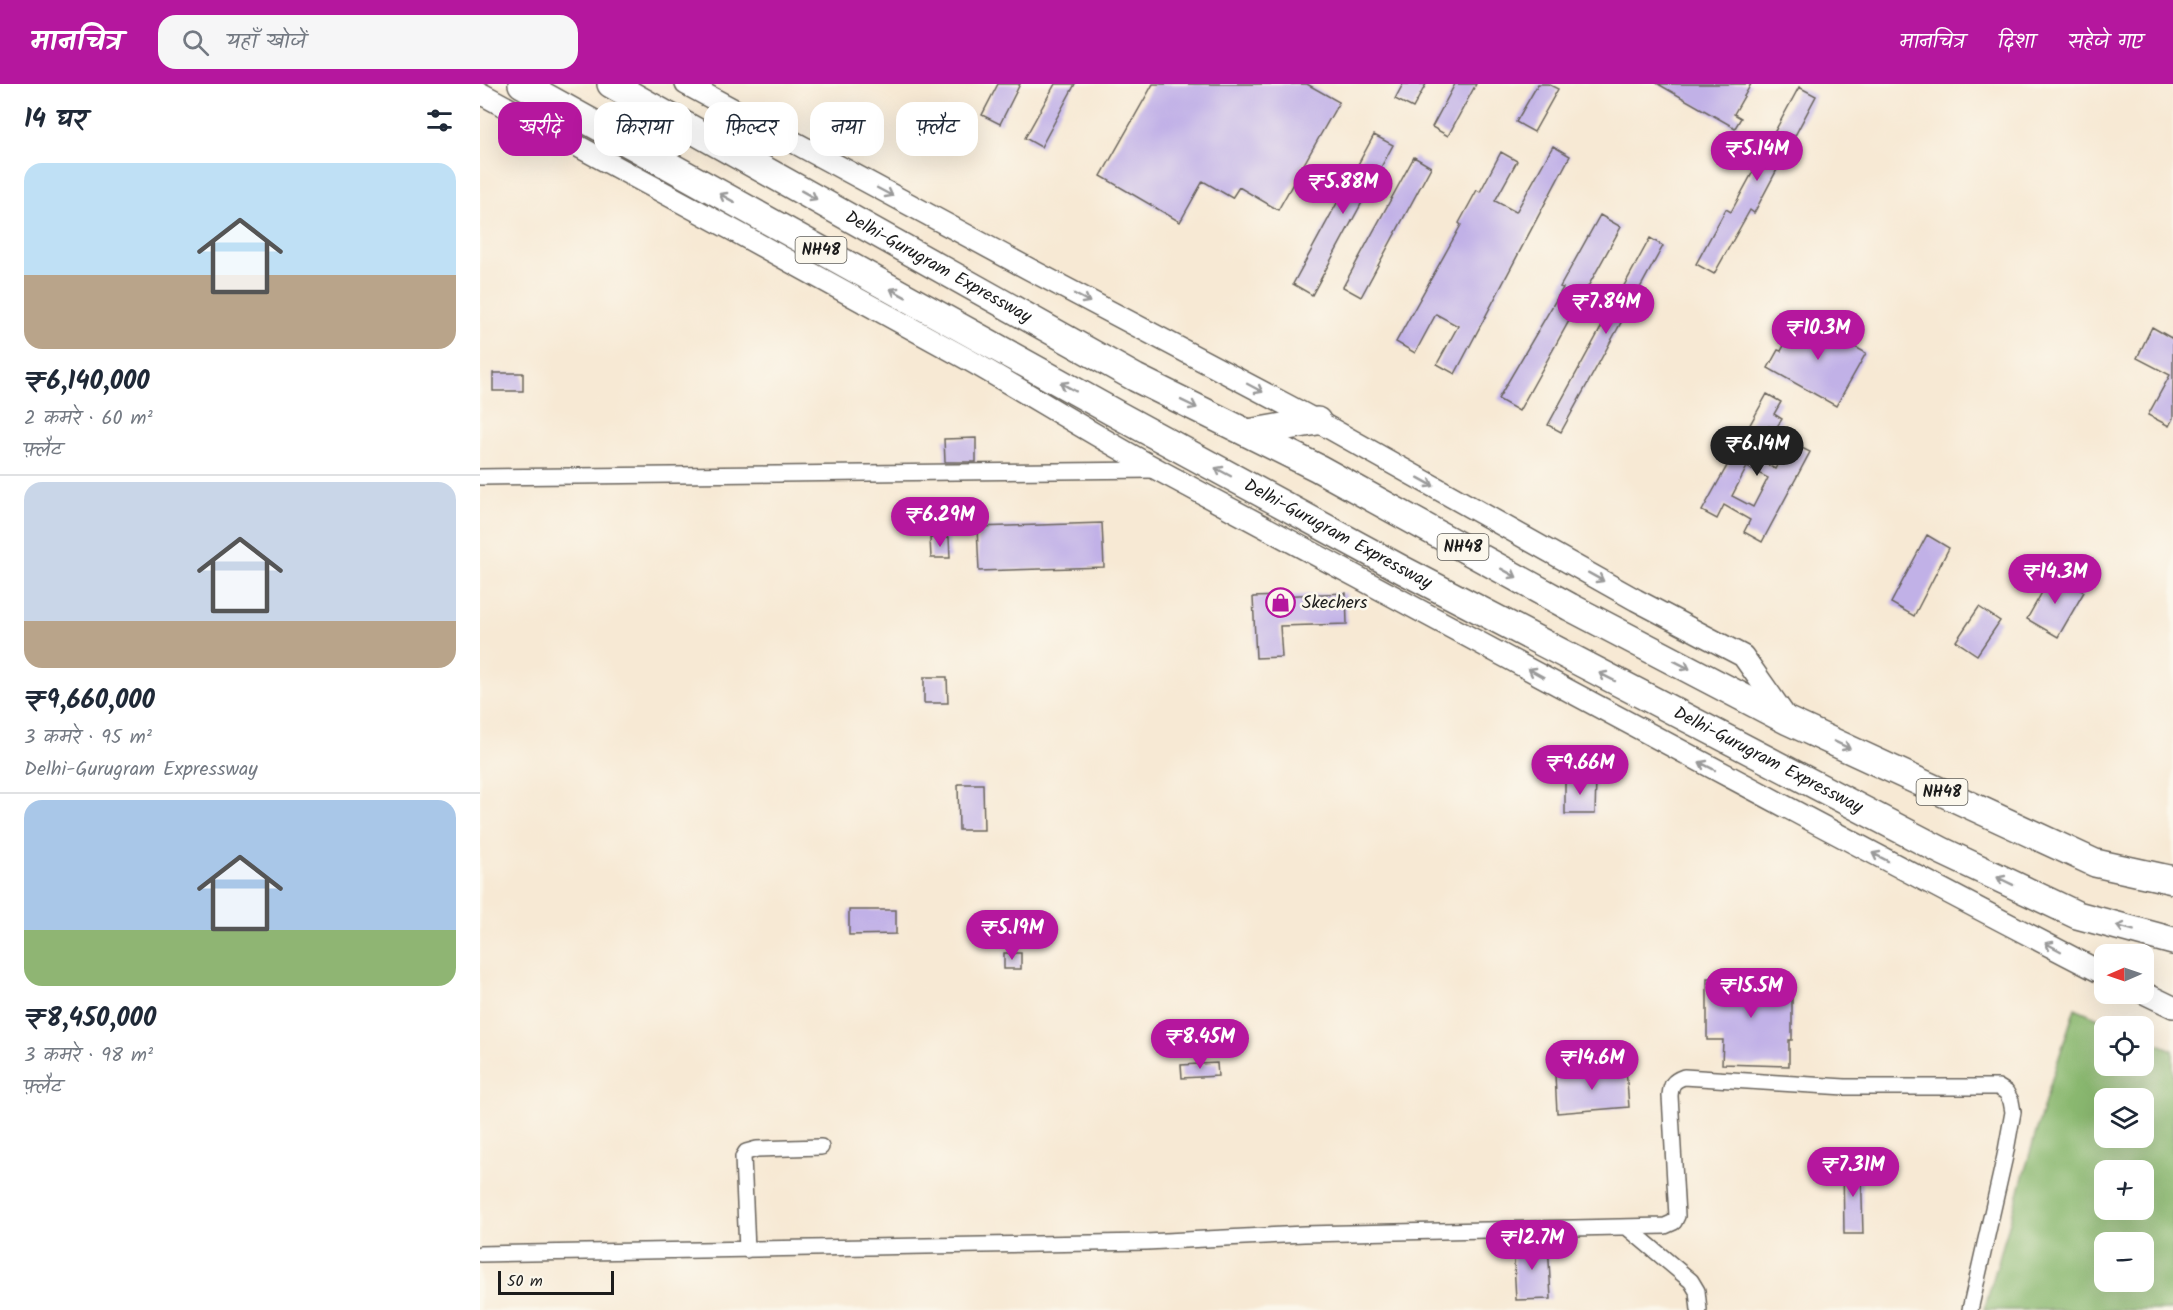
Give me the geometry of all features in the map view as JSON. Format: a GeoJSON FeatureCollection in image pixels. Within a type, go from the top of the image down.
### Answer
{"type":"FeatureCollection","features":[{"type":"Feature","properties":{"kind":"highway","name":"Delhi-Gurugram Expressway"},"geometry":{"type":"LineString","coordinates":[[522,84],[1109,410],[1403,570],[1899,829],[2077,915],[2173,941]]}},
{"type":"Feature","properties":{"kind":"highway","name":"Delhi-Gurugram Expressway"},"geometry":{"type":"LineString","coordinates":[[611,84],[1136,378],[1318,468],[1570,607],[1788,720],[2095,862],[2173,880]]}},
{"type":"Feature","properties":{"kind":"highway"},"geometry":{"type":"LineString","coordinates":[[1248,433],[1317,421]]}},
{"type":"Feature","properties":{"kind":"main road"},"geometry":{"type":"LineString","coordinates":[[686,84],[1030,270],[1317,421],[1636,600],[1743,656],[1788,720]]}},
{"type":"Feature","properties":{"kind":"main road"},"geometry":{"type":"LineString","coordinates":[[480,93],[938,343],[1157,470],[1683,753],[2094,969]]}},
{"type":"Feature","properties":{"kind":"main road"},"geometry":{"type":"LineString","coordinates":[[2154,998],[2173,1007]]}},
{"type":"Feature","properties":{"kind":"street"},"geometry":{"type":"LineString","coordinates":[[480,477],[1157,470]]}},
{"type":"Feature","properties":{"kind":"street"},"geometry":{"type":"LineString","coordinates":[[480,1254],[1146,1242],[1305,1234],[1665,1226],[1674,1222],[1677,1216],[1670,1096],[1674,1080],[1684,1077],[1845,1087],[1998,1087],[2006,1092],[2012,1101],[2013,1112],[2006,1156],[1970,1310]]}},
{"type":"Feature","properties":{"kind":"street"},"geometry":{"type":"LineString","coordinates":[[747,1250],[743,1157],[746,1152],[757,1149],[821,1147]]}},
{"type":"Feature","properties":{"kind":"street"},"geometry":{"type":"LineString","coordinates":[[1628,1228],[1691,1281],[1697,1291],[1699,1310]]}},
{"type":"Feature","properties":{"kind":"green space"},"geometry":{"type":"Polygon","coordinates":[[[2075,1008],[2094,1016],[2094,1076],[2154,1076],[2154,1042],[2173,1050],[2173,1310],[1984,1310],[2049,1088],[2075,1008]]]}},
{"type":"Feature","properties":{"kind":"building"},"geometry":{"type":"Polygon","coordinates":[[[998,84],[1020,84],[1000,124],[982,115],[998,84]]]}},
{"type":"Feature","properties":{"kind":"building"},"geometry":{"type":"Polygon","coordinates":[[[1055,84],[1075,84],[1041,147],[1025,138],[1055,84]]]}},
{"type":"Feature","properties":{"kind":"building"},"geometry":{"type":"Polygon","coordinates":[[[1153,84],[1307,84],[1339,102],[1278,210],[1239,187],[1232,198],[1203,181],[1180,222],[1101,176],[1153,84]]]}},
{"type":"Feature","properties":{"kind":"building"},"geometry":{"type":"Polygon","coordinates":[[[1403,84],[1426,84],[1413,108],[1395,99],[1403,84]]]}},
{"type":"Feature","properties":{"kind":"building"},"geometry":{"type":"Polygon","coordinates":[[[1455,84],[1476,84],[1448,136],[1432,127],[1455,84]]]}},
{"type":"Feature","properties":{"kind":"building"},"geometry":{"type":"Polygon","coordinates":[[[1538,84],[1548,84],[1558,89],[1534,132],[1516,122],[1538,84]]]}},
{"type":"Feature","properties":{"kind":"building"},"geometry":{"type":"Polygon","coordinates":[[[1658,84],[1751,84],[1734,114],[1741,118],[1735,128],[1658,84]]]}},
{"type":"Feature","properties":{"kind":"building"},"geometry":{"type":"Polygon","coordinates":[[[1799,87],[1816,96],[1754,213],[1750,210],[1714,274],[1696,264],[1726,209],[1731,212],[1799,87]]]}},
{"type":"Feature","properties":{"kind":"building"},"geometry":{"type":"Polygon","coordinates":[[[1374,135],[1393,145],[1312,295],[1293,284],[1374,135]]]}},
{"type":"Feature","properties":{"kind":"building"},"geometry":{"type":"Polygon","coordinates":[[[1553,146],[1570,156],[1455,374],[1437,364],[1458,326],[1436,314],[1415,353],[1396,342],[1461,225],[1459,223],[1477,190],[1480,192],[1501,152],[1517,161],[1495,201],[1516,212],[1553,146]]]}},
{"type":"Feature","properties":{"kind":"building"},"geometry":{"type":"Polygon","coordinates":[[[1414,157],[1431,167],[1361,297],[1343,287],[1414,157]]]}},
{"type":"Feature","properties":{"kind":"building"},"geometry":{"type":"Polygon","coordinates":[[[1600,215],[1621,227],[1519,411],[1498,399],[1563,288],[1560,287],[1600,215]]]}},
{"type":"Feature","properties":{"kind":"building"},"geometry":{"type":"Polygon","coordinates":[[[1650,238],[1663,246],[1561,432],[1548,425],[1650,238]]]}},
{"type":"Feature","properties":{"kind":"building"},"geometry":{"type":"Polygon","coordinates":[[[1800,316],[1866,353],[1836,406],[1768,368],[1778,350],[1781,351],[1800,316]]]}},
{"type":"Feature","properties":{"kind":"building"},"geometry":{"type":"Polygon","coordinates":[[[2152,327],[2173,339],[2173,418],[2169,426],[2148,415],[2170,375],[2137,358],[2152,327]]]}},
{"type":"Feature","properties":{"kind":"building"},"geometry":{"type":"Polygon","coordinates":[[[493,373],[523,373],[523,391],[493,391],[493,373]]]}},
{"type":"Feature","properties":{"kind":"building"},"geometry":{"type":"Polygon","coordinates":[[[1767,394],[1781,402],[1774,414],[1782,419],[1775,430],[1769,426],[1752,456],[1775,469],[1790,442],[1810,452],[1762,542],[1744,532],[1750,520],[1724,505],[1717,519],[1702,511],[1767,394]],[[1747,467],[1732,496],[1753,507],[1768,478],[1747,467]]]}},
{"type":"Feature","properties":{"kind":"building"},"geometry":{"type":"Polygon","coordinates":[[[976,438],[976,462],[945,462],[944,439],[976,438]]]}},
{"type":"Feature","properties":{"kind":"building"},"geometry":{"type":"Polygon","coordinates":[[[1102,523],[1104,567],[979,571],[977,527],[1102,523]]]}},
{"type":"Feature","properties":{"kind":"building"},"geometry":{"type":"Polygon","coordinates":[[[1927,535],[1949,548],[1914,616],[1891,603],[1927,535]]]}},
{"type":"Feature","properties":{"kind":"building"},"geometry":{"type":"Polygon","coordinates":[[[949,537],[950,558],[931,558],[930,538],[949,537]]]}},
{"type":"Feature","properties":{"kind":"building"},"geometry":{"type":"Polygon","coordinates":[[[2053,573],[2084,592],[2058,637],[2027,619],[2053,573]]]}},
{"type":"Feature","properties":{"kind":"building"},"geometry":{"type":"Polygon","coordinates":[[[1346,593],[1347,624],[1280,626],[1282,657],[1256,658],[1253,597],[1346,593]]]}},
{"type":"Feature","properties":{"kind":"building"},"geometry":{"type":"Polygon","coordinates":[[[1979,607],[2000,621],[1977,655],[1956,641],[1979,607]]]}},
{"type":"Feature","properties":{"kind":"building"},"geometry":{"type":"Polygon","coordinates":[[[924,677],[947,677],[948,703],[924,703],[924,677]]]}},
{"type":"Feature","properties":{"kind":"building"},"geometry":{"type":"Polygon","coordinates":[[[1565,779],[1596,779],[1595,814],[1565,814],[1565,779]]]}},
{"type":"Feature","properties":{"kind":"building"},"geometry":{"type":"Polygon","coordinates":[[[958,784],[983,784],[984,830],[959,830],[958,784]]]}},
{"type":"Feature","properties":{"kind":"building"},"geometry":{"type":"Polygon","coordinates":[[[849,910],[896,910],[896,934],[849,935],[849,910]]]}},
{"type":"Feature","properties":{"kind":"building"},"geometry":{"type":"Polygon","coordinates":[[[1004,953],[1021,953],[1021,969],[1004,969],[1004,953]]]}},
{"type":"Feature","properties":{"kind":"building"},"geometry":{"type":"Polygon","coordinates":[[[1707,978],[1792,978],[1792,1040],[1789,1040],[1789,1066],[1722,1064],[1723,1040],[1707,1040],[1707,978]]]}},
{"type":"Feature","properties":{"kind":"building"},"geometry":{"type":"Polygon","coordinates":[[[1217,1063],[1218,1076],[1182,1078],[1181,1065],[1217,1063]]]}},
{"type":"Feature","properties":{"kind":"building"},"geometry":{"type":"Polygon","coordinates":[[[1626,1069],[1629,1107],[1557,1113],[1555,1075],[1626,1069]]]}},
{"type":"Feature","properties":{"kind":"building"},"geometry":{"type":"Polygon","coordinates":[[[1843,1162],[1861,1162],[1863,1234],[1844,1234],[1843,1162]]]}},
{"type":"Feature","properties":{"kind":"building"},"geometry":{"type":"Polygon","coordinates":[[[1548,1241],[1551,1299],[1516,1300],[1513,1243],[1548,1241]]]}},
{"type":"Feature","properties":{"kind":"place","name":"Skechers"},"geometry":{"type":"Point","coordinates":[1281,603]}}]}
